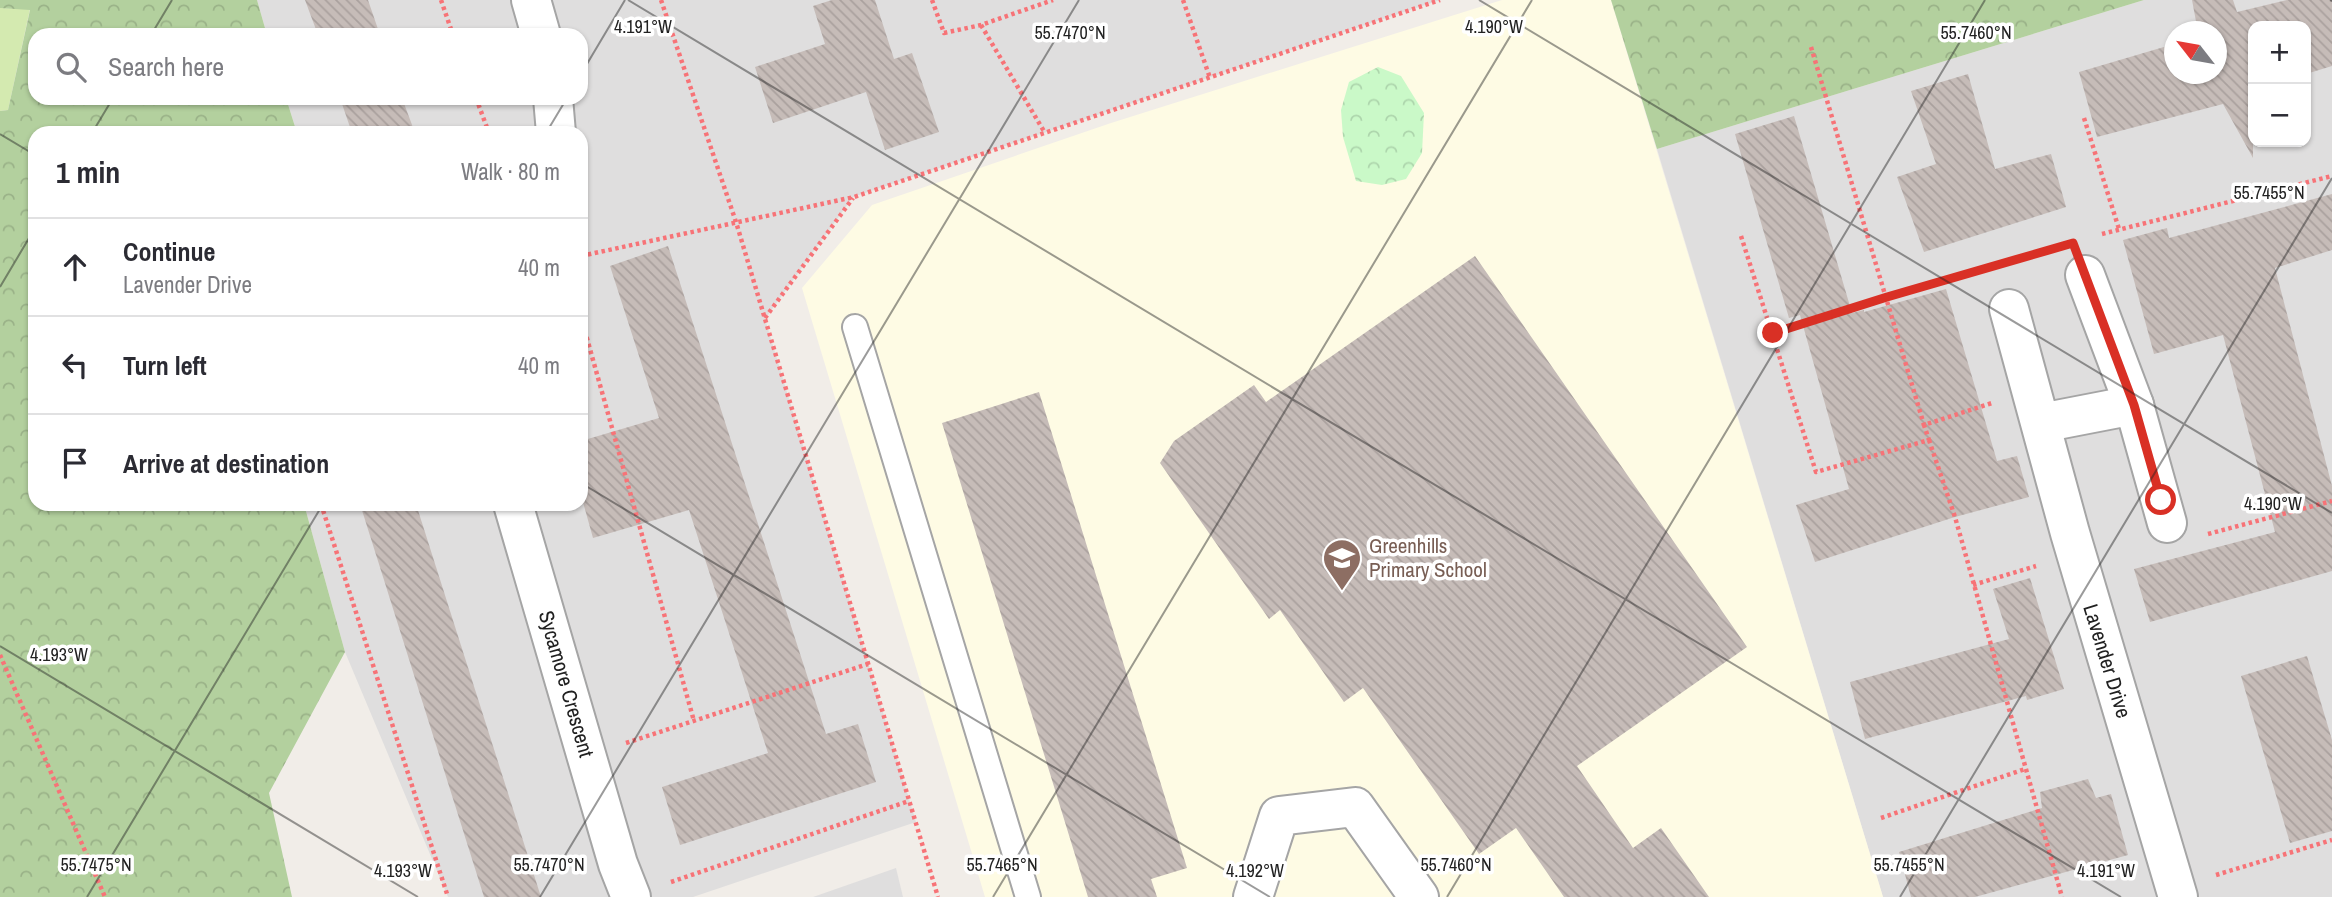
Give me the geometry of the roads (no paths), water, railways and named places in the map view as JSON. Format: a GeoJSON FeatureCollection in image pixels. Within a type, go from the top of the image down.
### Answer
{"type":"FeatureCollection","features":[{"type":"Feature","properties":{"kind":"street"},"geometry":{"type":"LineString","coordinates":[[531,0],[539,28]]}},
{"type":"Feature","properties":{"kind":"street"},"geometry":{"type":"LineString","coordinates":[[554,105],[555,126]]}},
{"type":"Feature","properties":{"kind":"street"},"geometry":{"type":"LineString","coordinates":[[2079,259],[2134,405],[2167,523]]}},
{"type":"Feature","properties":{"kind":"street","name":"Lavender Drive"},"geometry":{"type":"LineString","coordinates":[[2009,309],[2076,553],[2176,892]]}},
{"type":"Feature","properties":{"kind":"street"},"geometry":{"type":"LineString","coordinates":[[2037,406],[2134,405]]}},
{"type":"Feature","properties":{"kind":"street","name":"Sycamore Crescent"},"geometry":{"type":"LineString","coordinates":[[515,511],[626,886]]}},
{"type":"Feature","properties":{"kind":"street"},"geometry":{"type":"LineString","coordinates":[[1253,897],[1279,816],[1355,807],[1419,897]]}},
{"type":"Feature","properties":{"kind":"lane"},"geometry":{"type":"LineString","coordinates":[[855,327],[1028,897]]}},
{"type":"Feature","properties":{"kind":"place","name":"Greenhills Primary School"},"geometry":{"type":"Point","coordinates":[1342,592]}}]}
